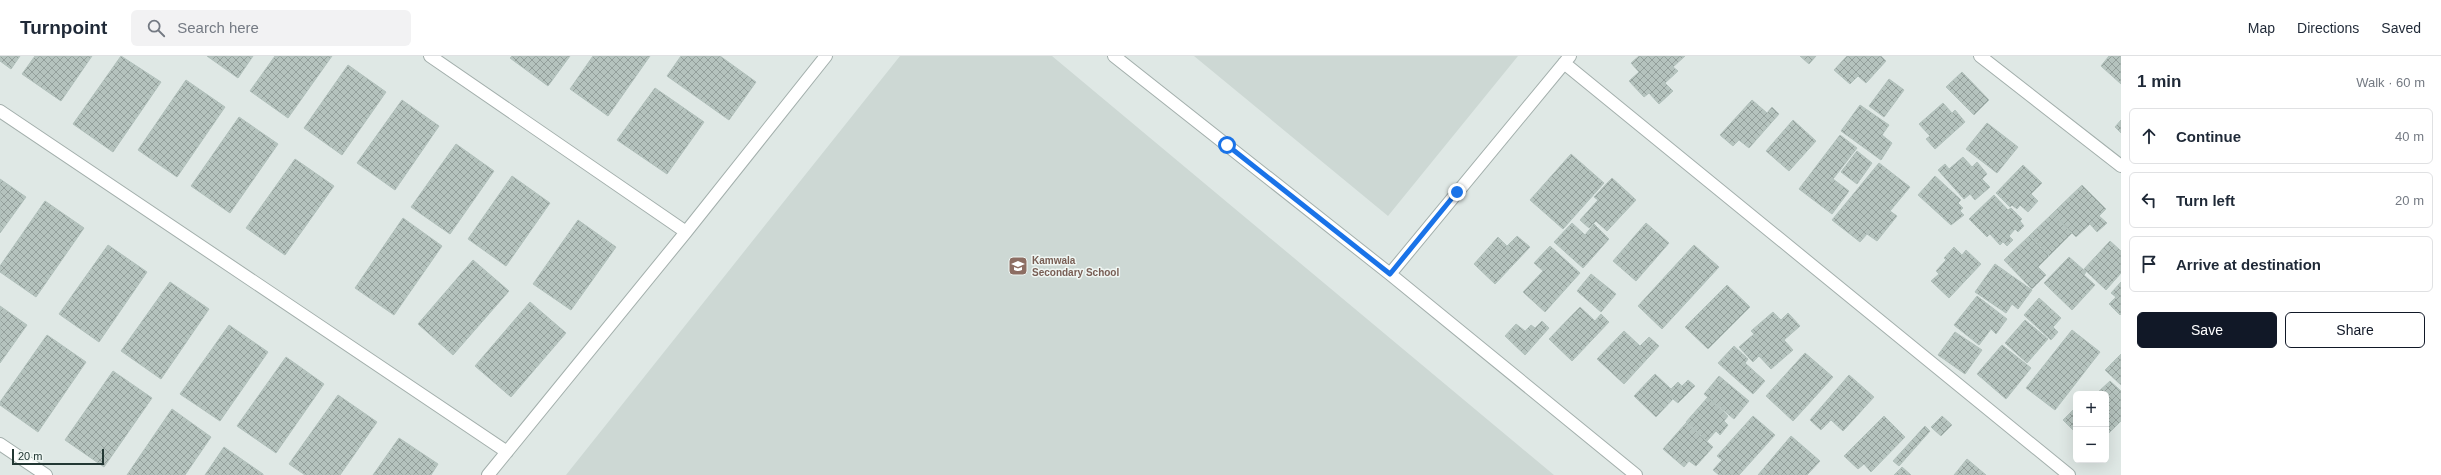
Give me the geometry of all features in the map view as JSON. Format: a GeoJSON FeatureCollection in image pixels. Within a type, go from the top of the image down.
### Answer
{"type":"FeatureCollection","features":[{"type":"Feature","properties":{"kind":"street"},"geometry":{"type":"LineString","coordinates":[[430,56],[686,232]]}},
{"type":"Feature","properties":{"kind":"street"},"geometry":{"type":"LineString","coordinates":[[488,475],[686,232],[826,56]]}},
{"type":"Feature","properties":{"kind":"street"},"geometry":{"type":"LineString","coordinates":[[1114,56],[1390,274],[1636,475]]}},
{"type":"Feature","properties":{"kind":"street"},"geometry":{"type":"LineString","coordinates":[[1980,56],[2121,166]]}},
{"type":"Feature","properties":{"kind":"street"},"geometry":{"type":"LineString","coordinates":[[1390,274],[1567,60],[2068,475]]}},
{"type":"Feature","properties":{"kind":"street"},"geometry":{"type":"LineString","coordinates":[[0,111],[507,452]]}},
{"type":"Feature","properties":{"kind":"street"},"geometry":{"type":"LineString","coordinates":[[0,444],[46,475]]}},
{"type":"Feature","properties":{"kind":"shaded area","name":"Kamwala Secondary School"},"geometry":{"type":"Polygon","coordinates":[[[900,56],[1052,56],[1554,475],[566,475],[900,56]]]}},
{"type":"Feature","properties":{"kind":"shaded area"},"geometry":{"type":"Polygon","coordinates":[[[1194,56],[1518,56],[1388,216],[1194,56]]]}},
{"type":"Feature","properties":{"kind":"building"},"geometry":{"type":"Polygon","coordinates":[[[0,56],[20,56],[11,69],[0,61],[0,56]]]}},
{"type":"Feature","properties":{"kind":"building"},"geometry":{"type":"Polygon","coordinates":[[[35,56],[92,56],[61,101],[22,74],[35,56]]]}},
{"type":"Feature","properties":{"kind":"building"},"geometry":{"type":"Polygon","coordinates":[[[121,56],[161,82],[113,152],[73,124],[121,56]]]}},
{"type":"Feature","properties":{"kind":"building"},"geometry":{"type":"Polygon","coordinates":[[[207,56],[253,56],[238,78],[207,56]]]}},
{"type":"Feature","properties":{"kind":"building"},"geometry":{"type":"Polygon","coordinates":[[[275,56],[332,56],[288,118],[250,91],[275,56]]]}},
{"type":"Feature","properties":{"kind":"building"},"geometry":{"type":"Polygon","coordinates":[[[512,56],[570,56],[548,86],[510,58],[512,56]]]}},
{"type":"Feature","properties":{"kind":"building"},"geometry":{"type":"Polygon","coordinates":[[[593,56],[650,56],[608,116],[570,89],[593,56]]]}},
{"type":"Feature","properties":{"kind":"building"},"geometry":{"type":"Polygon","coordinates":[[[681,56],[720,56],[756,82],[729,120],[667,76],[681,56]]]}},
{"type":"Feature","properties":{"kind":"building"},"geometry":{"type":"Polygon","coordinates":[[[1639,56],[1685,56],[1673,67],[1678,71],[1665,83],[1673,91],[1659,104],[1649,93],[1644,97],[1629,81],[1639,72],[1631,63],[1639,56]]]}},
{"type":"Feature","properties":{"kind":"building"},"geometry":{"type":"Polygon","coordinates":[[[1800,56],[1816,56],[1809,64],[1800,56]]]}},
{"type":"Feature","properties":{"kind":"building"},"geometry":{"type":"Polygon","coordinates":[[[1847,56],[1881,56],[1886,61],[1866,83],[1858,76],[1850,84],[1834,70],[1847,56]]]}},
{"type":"Feature","properties":{"kind":"building"},"geometry":{"type":"Polygon","coordinates":[[[2109,56],[2121,56],[2121,84],[2101,66],[2109,56]]]}},
{"type":"Feature","properties":{"kind":"building"},"geometry":{"type":"Polygon","coordinates":[[[348,65],[386,92],[342,155],[304,128],[348,65]]]}},
{"type":"Feature","properties":{"kind":"building"},"geometry":{"type":"Polygon","coordinates":[[[1962,72],[1989,100],[1974,115],[1946,87],[1962,72]]]}},
{"type":"Feature","properties":{"kind":"building"},"geometry":{"type":"Polygon","coordinates":[[[1889,79],[1904,90],[1884,117],[1869,106],[1889,79]]]}},
{"type":"Feature","properties":{"kind":"building"},"geometry":{"type":"Polygon","coordinates":[[[186,80],[225,107],[177,177],[138,150],[186,80]]]}},
{"type":"Feature","properties":{"kind":"building"},"geometry":{"type":"Polygon","coordinates":[[[655,88],[704,122],[667,174],[617,140],[655,88]]]}},
{"type":"Feature","properties":{"kind":"building"},"geometry":{"type":"Polygon","coordinates":[[[402,100],[439,126],[395,190],[357,163],[402,100]]]}},
{"type":"Feature","properties":{"kind":"building"},"geometry":{"type":"Polygon","coordinates":[[[1752,100],[1767,113],[1772,107],[1779,114],[1749,148],[1739,140],[1733,146],[1720,135],[1752,100]]]}},
{"type":"Feature","properties":{"kind":"building"},"geometry":{"type":"Polygon","coordinates":[[[1943,103],[1952,113],[1955,110],[1965,122],[1935,149],[1926,139],[1930,136],[1919,124],[1943,103]]]}},
{"type":"Feature","properties":{"kind":"building"},"geometry":{"type":"Polygon","coordinates":[[[1860,105],[1889,125],[1882,135],[1892,143],[1881,160],[1841,131],[1860,105]]]}},
{"type":"Feature","properties":{"kind":"building"},"geometry":{"type":"Polygon","coordinates":[[[239,117],[278,144],[230,213],[191,186],[239,117]]]}},
{"type":"Feature","properties":{"kind":"building"},"geometry":{"type":"Polygon","coordinates":[[[1793,120],[1816,141],[1789,171],[1766,151],[1793,120]]]}},
{"type":"Feature","properties":{"kind":"building"},"geometry":{"type":"Polygon","coordinates":[[[2121,120],[2121,133],[2115,127],[2121,120]]]}},
{"type":"Feature","properties":{"kind":"building"},"geometry":{"type":"Polygon","coordinates":[[[1987,123],[2018,147],[1997,173],[1966,149],[1987,123]]]}},
{"type":"Feature","properties":{"kind":"building"},"geometry":{"type":"Polygon","coordinates":[[[1840,135],[1857,148],[1833,179],[1849,191],[1832,214],[1799,189],[1840,135]]]}},
{"type":"Feature","properties":{"kind":"building"},"geometry":{"type":"Polygon","coordinates":[[[456,144],[494,171],[450,234],[411,207],[456,144]]]}},
{"type":"Feature","properties":{"kind":"building"},"geometry":{"type":"Polygon","coordinates":[[[1857,151],[1872,163],[1857,184],[1841,172],[1857,151]]]}},
{"type":"Feature","properties":{"kind":"building"},"geometry":{"type":"Polygon","coordinates":[[[1571,154],[1604,183],[1563,229],[1530,200],[1571,154]]]}},
{"type":"Feature","properties":{"kind":"building"},"geometry":{"type":"Polygon","coordinates":[[[1963,157],[1972,167],[1977,162],[1987,174],[1982,179],[1990,187],[1975,200],[1970,194],[1964,199],[1938,170],[1945,164],[1949,169],[1963,157]]]}},
{"type":"Feature","properties":{"kind":"building"},"geometry":{"type":"Polygon","coordinates":[[[295,159],[334,186],[285,255],[246,228],[295,159]]]}},
{"type":"Feature","properties":{"kind":"building"},"geometry":{"type":"Polygon","coordinates":[[[1879,163],[1910,187],[1890,211],[1897,216],[1877,241],[1867,234],[1860,242],[1832,220],[1879,163]]]}},
{"type":"Feature","properties":{"kind":"building"},"geometry":{"type":"Polygon","coordinates":[[[2023,165],[2042,183],[2031,194],[2038,201],[2028,212],[2020,205],[2017,209],[2012,205],[2010,207],[1996,193],[2023,165]]]}},
{"type":"Feature","properties":{"kind":"building"},"geometry":{"type":"Polygon","coordinates":[[[512,176],[550,203],[506,266],[468,239],[512,176]]]}},
{"type":"Feature","properties":{"kind":"building"},"geometry":{"type":"Polygon","coordinates":[[[1935,176],[1961,200],[1958,203],[1963,208],[1960,211],[1964,215],[1951,225],[1918,195],[1935,176]]]}},
{"type":"Feature","properties":{"kind":"building"},"geometry":{"type":"Polygon","coordinates":[[[1612,178],[1636,200],[1607,231],[1596,221],[1589,228],[1580,220],[1598,200],[1594,197],[1612,178]]]}},
{"type":"Feature","properties":{"kind":"building"},"geometry":{"type":"Polygon","coordinates":[[[0,179],[26,197],[0,233],[0,179]]]}},
{"type":"Feature","properties":{"kind":"building"},"geometry":{"type":"Polygon","coordinates":[[[2082,185],[2106,209],[2099,216],[2107,223],[2097,232],[2090,224],[2076,237],[2053,213],[2082,185]]]}},
{"type":"Feature","properties":{"kind":"building"},"geometry":{"type":"Polygon","coordinates":[[[1994,195],[2008,210],[2011,208],[2022,219],[2020,221],[2024,226],[2018,232],[2015,229],[2009,236],[2013,240],[2007,246],[2003,242],[2000,245],[1990,234],[1987,237],[1969,219],[1994,195]]]}},
{"type":"Feature","properties":{"kind":"building"},"geometry":{"type":"Polygon","coordinates":[[[45,201],[84,228],[36,297],[0,272],[0,266],[45,201]]]}},
{"type":"Feature","properties":{"kind":"building"},"geometry":{"type":"Polygon","coordinates":[[[2053,213],[2072,233],[2049,256],[2029,236],[2053,213]]]}},
{"type":"Feature","properties":{"kind":"building"},"geometry":{"type":"Polygon","coordinates":[[[403,218],[442,246],[394,315],[355,288],[403,218]]]}},
{"type":"Feature","properties":{"kind":"building"},"geometry":{"type":"Polygon","coordinates":[[[578,220],[616,247],[571,310],[533,284],[578,220]]]}},
{"type":"Feature","properties":{"kind":"building"},"geometry":{"type":"Polygon","coordinates":[[[1572,223],[1585,235],[1594,224],[1609,239],[1583,268],[1554,242],[1572,223]]]}},
{"type":"Feature","properties":{"kind":"building"},"geometry":{"type":"Polygon","coordinates":[[[1646,223],[1669,243],[1636,281],[1613,261],[1646,223]]]}},
{"type":"Feature","properties":{"kind":"building"},"geometry":{"type":"Polygon","coordinates":[[[1517,236],[1530,247],[1495,284],[1474,264],[1498,237],[1507,246],[1517,236]]]}},
{"type":"Feature","properties":{"kind":"building"},"geometry":{"type":"Polygon","coordinates":[[[2029,236],[2049,256],[2038,267],[2046,275],[2032,289],[2004,260],[2029,236]]]}},
{"type":"Feature","properties":{"kind":"building"},"geometry":{"type":"Polygon","coordinates":[[[2110,241],[2121,251],[2121,273],[2106,290],[2084,269],[2110,241]]]}},
{"type":"Feature","properties":{"kind":"building"},"geometry":{"type":"Polygon","coordinates":[[[108,245],[147,272],[99,342],[59,314],[108,245]]]}},
{"type":"Feature","properties":{"kind":"building"},"geometry":{"type":"Polygon","coordinates":[[[1694,245],[1719,267],[1662,329],[1638,306],[1694,245]]]}},
{"type":"Feature","properties":{"kind":"building"},"geometry":{"type":"Polygon","coordinates":[[[1550,246],[1580,273],[1545,312],[1523,292],[1543,271],[1534,263],[1550,246]]]}},
{"type":"Feature","properties":{"kind":"building"},"geometry":{"type":"Polygon","coordinates":[[[1954,247],[1962,255],[1966,250],[1981,264],[1949,298],[1931,281],[1939,274],[1936,271],[1946,260],[1944,258],[1954,247]]]}},
{"type":"Feature","properties":{"kind":"building"},"geometry":{"type":"Polygon","coordinates":[[[2069,257],[2086,272],[2084,275],[2095,285],[2072,310],[2044,283],[2069,257]]]}},
{"type":"Feature","properties":{"kind":"building"},"geometry":{"type":"Polygon","coordinates":[[[473,260],[509,291],[453,355],[418,324],[473,260]]]}},
{"type":"Feature","properties":{"kind":"building"},"geometry":{"type":"Polygon","coordinates":[[[1995,264],[2032,290],[2018,309],[2012,304],[2006,313],[1975,292],[1995,264]]]}},
{"type":"Feature","properties":{"kind":"building"},"geometry":{"type":"Polygon","coordinates":[[[1591,274],[1616,294],[1601,312],[1577,291],[1591,274]]]}},
{"type":"Feature","properties":{"kind":"building"},"geometry":{"type":"Polygon","coordinates":[[[170,282],[209,309],[161,379],[121,351],[170,282]]]}},
{"type":"Feature","properties":{"kind":"building"},"geometry":{"type":"Polygon","coordinates":[[[2121,282],[2120,315],[2109,304],[2116,297],[2111,293],[2121,282]]]}},
{"type":"Feature","properties":{"kind":"building"},"geometry":{"type":"Polygon","coordinates":[[[1727,285],[1750,307],[1708,349],[1685,327],[1727,285]]]}},
{"type":"Feature","properties":{"kind":"building"},"geometry":{"type":"Polygon","coordinates":[[[1977,296],[2007,319],[1996,334],[1991,329],[1979,345],[1954,325],[1977,296]]]}},
{"type":"Feature","properties":{"kind":"building"},"geometry":{"type":"Polygon","coordinates":[[[2039,298],[2061,318],[2053,327],[2058,332],[2051,340],[2024,315],[2039,298]]]}},
{"type":"Feature","properties":{"kind":"building"},"geometry":{"type":"Polygon","coordinates":[[[530,302],[566,333],[511,397],[475,366],[530,302]]]}},
{"type":"Feature","properties":{"kind":"building"},"geometry":{"type":"Polygon","coordinates":[[[0,306],[27,325],[0,363],[0,306]]]}},
{"type":"Feature","properties":{"kind":"building"},"geometry":{"type":"Polygon","coordinates":[[[1580,307],[1595,321],[1601,314],[1609,322],[1572,361],[1549,339],[1580,307]]]}},
{"type":"Feature","properties":{"kind":"building"},"geometry":{"type":"Polygon","coordinates":[[[1773,312],[1781,320],[1788,313],[1800,326],[1784,340],[1793,350],[1771,369],[1759,356],[1753,362],[1739,347],[1754,334],[1751,331],[1773,312]]]}},
{"type":"Feature","properties":{"kind":"building"},"geometry":{"type":"Polygon","coordinates":[[[2025,320],[2048,339],[2027,363],[2005,343],[2025,320]]]}},
{"type":"Feature","properties":{"kind":"building"},"geometry":{"type":"Polygon","coordinates":[[[1542,321],[1549,328],[1525,355],[1505,336],[1516,324],[1525,331],[1531,325],[1535,328],[1542,321]]]}},
{"type":"Feature","properties":{"kind":"building"},"geometry":{"type":"Polygon","coordinates":[[[229,325],[268,352],[220,421],[180,394],[229,325]]]}},
{"type":"Feature","properties":{"kind":"building"},"geometry":{"type":"Polygon","coordinates":[[[2072,330],[2100,352],[2055,410],[2026,388],[2072,330]]]}},
{"type":"Feature","properties":{"kind":"building"},"geometry":{"type":"Polygon","coordinates":[[[1624,331],[1640,346],[1649,337],[1659,346],[1624,384],[1597,359],[1624,331]]]}},
{"type":"Feature","properties":{"kind":"building"},"geometry":{"type":"Polygon","coordinates":[[[1955,332],[1982,350],[1965,374],[1938,355],[1955,332]]]}},
{"type":"Feature","properties":{"kind":"building"},"geometry":{"type":"Polygon","coordinates":[[[47,335],[86,362],[38,432],[0,405],[0,402],[47,335]]]}},
{"type":"Feature","properties":{"kind":"building"},"geometry":{"type":"Polygon","coordinates":[[[2002,345],[2031,368],[2006,399],[1977,374],[2002,345]]]}},
{"type":"Feature","properties":{"kind":"building"},"geometry":{"type":"Polygon","coordinates":[[[1734,346],[1748,359],[1745,363],[1765,381],[1753,394],[1718,363],[1734,346]]]}},
{"type":"Feature","properties":{"kind":"building"},"geometry":{"type":"Polygon","coordinates":[[[1805,353],[1833,377],[1793,421],[1766,396],[1805,353]]]}},
{"type":"Feature","properties":{"kind":"building"},"geometry":{"type":"Polygon","coordinates":[[[2121,354],[2121,385],[2105,370],[2121,354]]]}},
{"type":"Feature","properties":{"kind":"building"},"geometry":{"type":"Polygon","coordinates":[[[286,357],[324,384],[276,453],[237,426],[286,357]]]}},
{"type":"Feature","properties":{"kind":"building"},"geometry":{"type":"Polygon","coordinates":[[[113,371],[152,398],[104,467],[65,440],[113,371]]]}},
{"type":"Feature","properties":{"kind":"building"},"geometry":{"type":"Polygon","coordinates":[[[1655,374],[1671,389],[1678,382],[1682,386],[1688,380],[1695,386],[1678,403],[1673,399],[1656,417],[1634,396],[1655,374]]]}},
{"type":"Feature","properties":{"kind":"building"},"geometry":{"type":"Polygon","coordinates":[[[1849,375],[1874,397],[1843,431],[1831,420],[1821,430],[1810,420],[1849,375]]]}},
{"type":"Feature","properties":{"kind":"building"},"geometry":{"type":"Polygon","coordinates":[[[1719,376],[1749,401],[1734,419],[1704,394],[1719,376]]]}},
{"type":"Feature","properties":{"kind":"building"},"geometry":{"type":"Polygon","coordinates":[[[2110,381],[2121,391],[2121,421],[2109,433],[2109,391],[2099,391],[2110,381]]]}},
{"type":"Feature","properties":{"kind":"building"},"geometry":{"type":"Polygon","coordinates":[[[338,395],[377,422],[340,475],[305,475],[289,464],[338,395]]]}},
{"type":"Feature","properties":{"kind":"building"},"geometry":{"type":"Polygon","coordinates":[[[1708,397],[1728,416],[1724,421],[1728,425],[1720,435],[1716,431],[1707,441],[1686,422],[1708,397]]]}},
{"type":"Feature","properties":{"kind":"building"},"geometry":{"type":"Polygon","coordinates":[[[172,409],[211,437],[185,475],[127,475],[172,409]]]}},
{"type":"Feature","properties":{"kind":"building"},"geometry":{"type":"Polygon","coordinates":[[[2073,410],[2073,430],[2063,420],[2073,410]]]}},
{"type":"Feature","properties":{"kind":"building"},"geometry":{"type":"Polygon","coordinates":[[[1753,416],[1775,435],[1739,475],[1719,475],[1713,470],[1722,460],[1717,456],[1753,416]]]}},
{"type":"Feature","properties":{"kind":"building"},"geometry":{"type":"Polygon","coordinates":[[[1884,416],[1905,437],[1871,472],[1864,464],[1858,469],[1844,456],[1884,416]]]}},
{"type":"Feature","properties":{"kind":"building"},"geometry":{"type":"Polygon","coordinates":[[[1942,416],[1952,425],[1941,436],[1931,427],[1942,416]]]}},
{"type":"Feature","properties":{"kind":"building"},"geometry":{"type":"Polygon","coordinates":[[[1686,423],[1713,447],[1696,466],[1689,461],[1684,467],[1663,449],[1686,423]]]}},
{"type":"Feature","properties":{"kind":"building"},"geometry":{"type":"Polygon","coordinates":[[[1925,426],[1930,431],[1899,466],[1893,461],[1925,426]]]}},
{"type":"Feature","properties":{"kind":"building"},"geometry":{"type":"Polygon","coordinates":[[[1791,436],[1820,461],[1807,475],[1758,475],[1791,436]]]}},
{"type":"Feature","properties":{"kind":"building"},"geometry":{"type":"Polygon","coordinates":[[[399,438],[438,464],[431,475],[373,475],[399,438]]]}},
{"type":"Feature","properties":{"kind":"building"},"geometry":{"type":"Polygon","coordinates":[[[224,447],[263,474],[263,475],[205,475],[224,447]]]}},
{"type":"Feature","properties":{"kind":"building"},"geometry":{"type":"Polygon","coordinates":[[[1967,459],[1986,475],[1954,475],[1967,459]]]}},
{"type":"Feature","properties":{"kind":"building"},"geometry":{"type":"Polygon","coordinates":[[[1902,467],[1911,475],[1894,475],[1902,467]]]}},
{"type":"Feature","properties":{"kind":"place","name":"Kamwala Secondary School"},"geometry":{"type":"Point","coordinates":[1018,266]}},
{"type":"Feature","properties":{"kind":"route"},"geometry":{"type":"LineString","coordinates":[[1227,145],[1390,274],[1457,192]]}}]}
